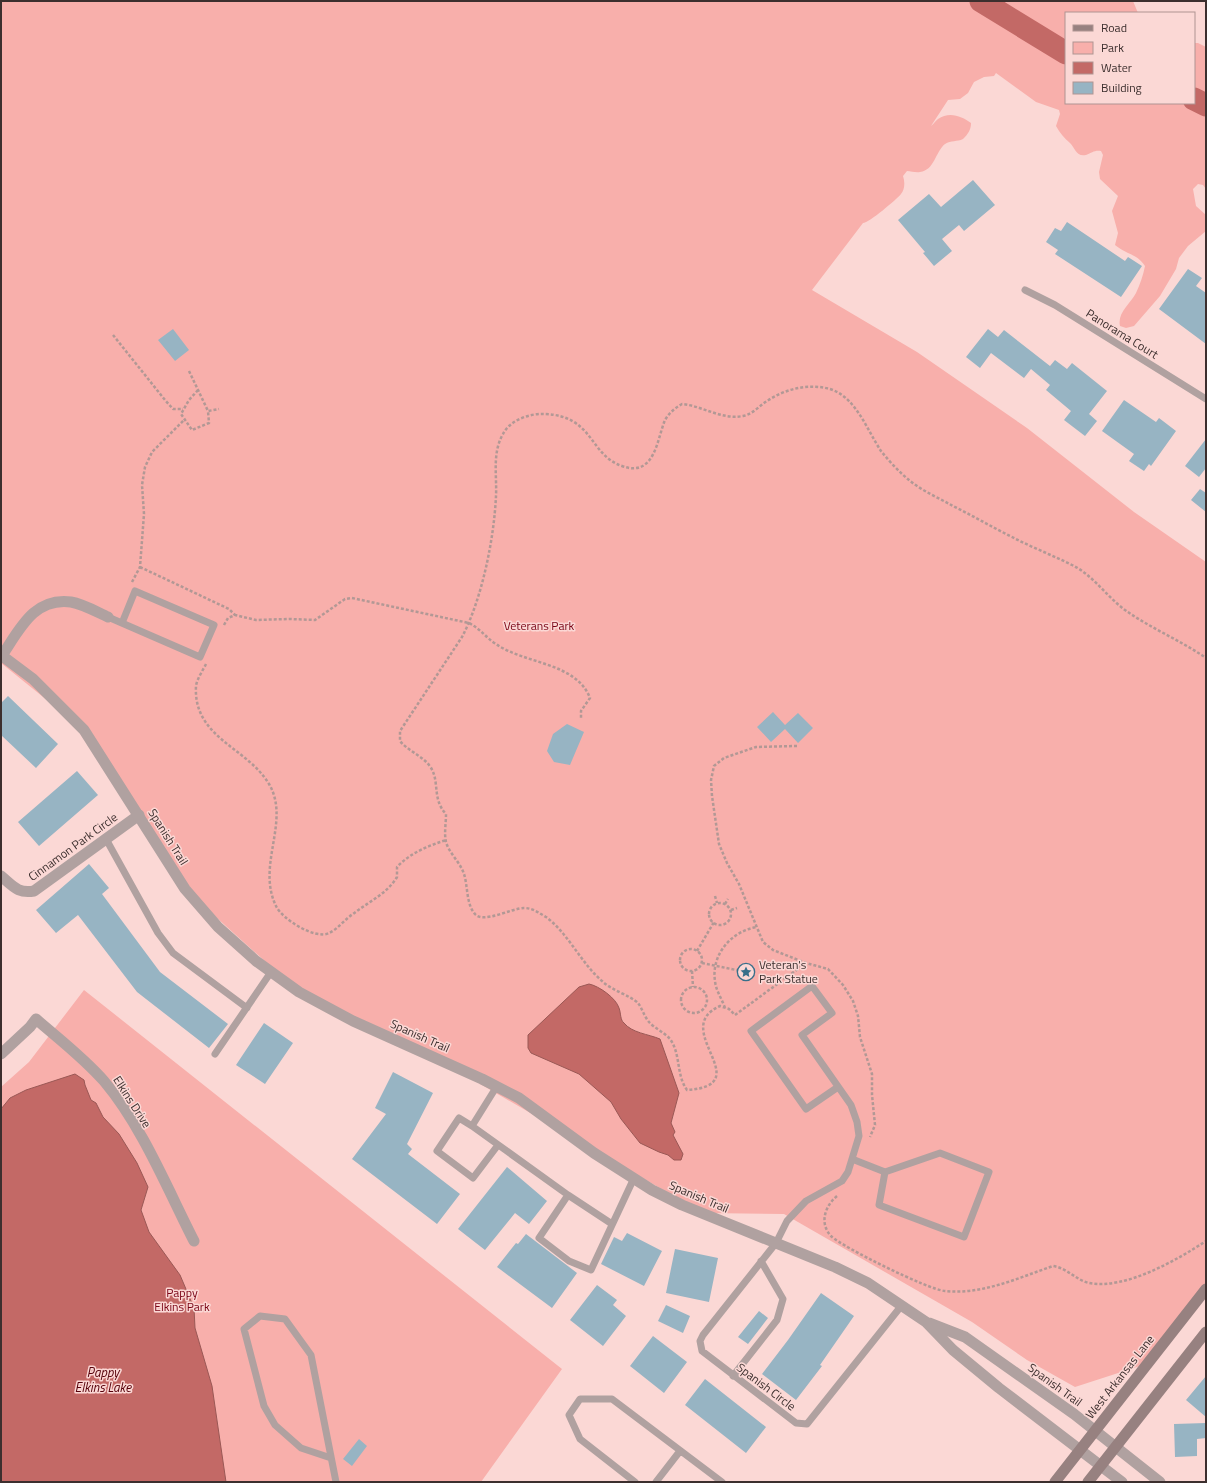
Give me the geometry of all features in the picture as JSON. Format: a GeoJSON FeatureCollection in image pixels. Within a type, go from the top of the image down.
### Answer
{"type":"FeatureCollection","features":[{"type":"Feature","properties":{"kind":"main road","name":"West Arkansas Lane"},"geometry":{"type":"LineString","coordinates":[[1055,1482],[1206,1289]]}},
{"type":"Feature","properties":{"kind":"main road"},"geometry":{"type":"LineString","coordinates":[[1088,1482],[1206,1332]]}},
{"type":"Feature","properties":{"kind":"street"},"geometry":{"type":"LineString","coordinates":[[1,656],[36,609],[52,602],[72,602],[108,617]]}},
{"type":"Feature","properties":{"kind":"street","name":"Spanish Trail"},"geometry":{"type":"LineString","coordinates":[[1,656],[33,679],[84,730],[190,895],[218,927],[256,961],[299,992],[353,1021],[497,1086],[519,1098],[594,1154],[652,1190],[682,1205],[776,1242],[868,1283],[926,1322],[953,1350],[1122,1482]]}},
{"type":"Feature","properties":{"kind":"street","name":"Cinnamon Park Circle"},"geometry":{"type":"LineString","coordinates":[[1,876],[19,891],[24,893],[34,891],[139,815]]}},
{"type":"Feature","properties":{"kind":"street","name":"Elkins Drive"},"geometry":{"type":"LineString","coordinates":[[1,1054],[30,1027],[36,1019],[80,1056],[103,1080],[117,1098],[146,1148],[194,1240]]}},
{"type":"Feature","properties":{"kind":"street","name":"Spanish Trail"},"geometry":{"type":"LineString","coordinates":[[926,1322],[965,1337],[1095,1430],[1160,1482]]}},
{"type":"Feature","properties":{"kind":"lane","name":"Panorama Court"},"geometry":{"type":"LineString","coordinates":[[1025,290],[1055,306],[1206,400]]}},
{"type":"Feature","properties":{"kind":"lane"},"geometry":{"type":"LineString","coordinates":[[108,617],[200,657],[214,625],[135,591],[122,623]]}},
{"type":"Feature","properties":{"kind":"lane"},"geometry":{"type":"LineString","coordinates":[[106,839],[158,933],[173,953],[247,1008]]}},
{"type":"Feature","properties":{"kind":"lane"},"geometry":{"type":"LineString","coordinates":[[215,1054],[271,972]]}},
{"type":"Feature","properties":{"kind":"lane","name":"Spanish Circle"},"geometry":{"type":"LineString","coordinates":[[838,1087],[806,1109],[750,1031],[812,986],[832,1013],[802,1035],[851,1105],[857,1122],[859,1136],[848,1172],[842,1181],[806,1201],[787,1221],[776,1242],[700,1341],[702,1352],[796,1424],[806,1424],[902,1305]]}},
{"type":"Feature","properties":{"kind":"lane"},"geometry":{"type":"LineString","coordinates":[[472,1126],[497,1086]]}},
{"type":"Feature","properties":{"kind":"lane"},"geometry":{"type":"LineString","coordinates":[[498,1145],[473,1178],[437,1151],[460,1118],[472,1126],[568,1196],[612,1224]]}},
{"type":"Feature","properties":{"kind":"lane"},"geometry":{"type":"LineString","coordinates":[[852,1159],[885,1172],[940,1153],[989,1172],[964,1237],[879,1205],[885,1172]]}},
{"type":"Feature","properties":{"kind":"lane"},"geometry":{"type":"LineString","coordinates":[[568,1196],[539,1238],[569,1261],[591,1270],[634,1178]]}},
{"type":"Feature","properties":{"kind":"lane"},"geometry":{"type":"LineString","coordinates":[[733,1376],[777,1320],[783,1299],[761,1261]]}},
{"type":"Feature","properties":{"kind":"lane"},"geometry":{"type":"LineString","coordinates":[[331,1458],[301,1448],[274,1425],[264,1406],[244,1329],[260,1316],[285,1319],[311,1355],[336,1482]]}},
{"type":"Feature","properties":{"kind":"lane"},"geometry":{"type":"LineString","coordinates":[[635,1482],[580,1439],[569,1415],[580,1399],[612,1399],[722,1482]]}},
{"type":"Feature","properties":{"kind":"lane"},"geometry":{"type":"LineString","coordinates":[[656,1482],[680,1451]]}},
{"type":"Feature","properties":{"kind":"path"},"geometry":{"type":"LineString","coordinates":[[113,335],[173,409],[183,409]]}},
{"type":"Feature","properties":{"kind":"path"},"geometry":{"type":"LineString","coordinates":[[189,371],[208,411],[209,423],[192,430],[181,414],[188,400],[198,390]]}},
{"type":"Feature","properties":{"kind":"path"},"geometry":{"type":"LineString","coordinates":[[806,963],[735,1015],[720,1006],[711,1010],[705,1016],[702,1026],[706,1043],[717,1066],[716,1077],[713,1082],[699,1089],[687,1090],[682,1083],[680,1068],[674,1047],[669,1038],[650,1023],[637,1003],[612,990],[601,981],[586,966],[548,918],[535,910],[524,908],[483,918],[476,916],[472,909],[464,873],[446,840],[446,814],[440,808],[436,797],[436,780],[430,766],[400,741],[400,731],[462,637],[469,623],[486,568],[496,495],[494,472],[498,448],[502,434],[509,425],[519,419],[543,414],[557,415],[582,427],[608,457],[621,466],[630,468],[640,466],[649,460],[656,451],[666,419],[674,409],[682,404],[699,407],[723,416],[737,417],[757,410],[774,396],[801,387],[814,385],[831,390],[844,397],[860,416],[881,450],[893,465],[910,481],[1012,537],[1073,566],[1094,581],[1124,609],[1191,647],[1206,658]]}},
{"type":"Feature","properties":{"kind":"path"},"geometry":{"type":"LineString","coordinates":[[208,411],[219,409]]}},
{"type":"Feature","properties":{"kind":"path"},"geometry":{"type":"LineString","coordinates":[[136,575],[140,567],[144,514],[142,484],[145,466],[152,452],[184,420]]}},
{"type":"Feature","properties":{"kind":"path"},"geometry":{"type":"LineString","coordinates":[[140,567],[229,609],[235,615],[256,620],[289,618],[315,620],[345,599],[352,598],[469,623],[480,628],[495,644],[534,661],[552,665],[581,684],[587,690],[590,698],[581,711],[581,718]]}},
{"type":"Feature","properties":{"kind":"path"},"geometry":{"type":"LineString","coordinates":[[223,629],[228,618],[235,615]]}},
{"type":"Feature","properties":{"kind":"path"},"geometry":{"type":"LineString","coordinates":[[207,662],[196,685],[199,706],[204,720],[215,735],[254,765],[269,784],[274,794],[276,815],[268,872],[269,888],[276,907],[285,915],[308,932],[317,934],[329,933],[389,887],[397,877],[397,867],[404,860],[426,847],[446,840]]}},
{"type":"Feature","properties":{"kind":"path"},"geometry":{"type":"LineString","coordinates":[[797,746],[756,747],[724,758],[714,766],[711,780],[712,796],[719,844],[727,863],[739,884],[763,942],[772,950],[806,963],[828,969],[843,986],[853,1001],[858,1016],[860,1037],[872,1074],[872,1095],[875,1125],[868,1140]]}},
{"type":"Feature","properties":{"kind":"path"},"geometry":{"type":"LineString","coordinates":[[715,896],[717,903]]}},
{"type":"Feature","properties":{"kind":"path"},"geometry":{"type":"LineString","coordinates":[[725,904],[728,899]]}},
{"type":"Feature","properties":{"kind":"path"},"geometry":{"type":"LineString","coordinates":[[713,904],[725,904],[731,910],[731,915],[726,923],[718,925],[708,917],[708,911],[713,904]]}},
{"type":"Feature","properties":{"kind":"path"},"geometry":{"type":"LineString","coordinates":[[731,910],[737,908]]}},
{"type":"Feature","properties":{"kind":"path"},"geometry":{"type":"LineString","coordinates":[[697,951],[714,922]]}},
{"type":"Feature","properties":{"kind":"path"},"geometry":{"type":"LineString","coordinates":[[725,1008],[715,981],[716,965],[722,950],[733,937],[746,930],[757,927]]}},
{"type":"Feature","properties":{"kind":"path"},"geometry":{"type":"LineString","coordinates":[[693,949],[702,957],[702,963],[698,969],[692,971],[683,967],[681,959],[686,951],[693,949]]}},
{"type":"Feature","properties":{"kind":"path"},"geometry":{"type":"LineString","coordinates":[[702,963],[746,972]]}},
{"type":"Feature","properties":{"kind":"path"},"geometry":{"type":"LineString","coordinates":[[692,971],[693,987]]}},
{"type":"Feature","properties":{"kind":"path"},"geometry":{"type":"LineString","coordinates":[[693,987],[702,990],[706,999],[704,1007],[695,1013],[687,1011],[682,1003],[682,996],[686,990],[693,987]]}},
{"type":"Feature","properties":{"kind":"path"},"geometry":{"type":"LineString","coordinates":[[841,1193],[832,1200],[825,1210],[824,1224],[830,1235],[871,1259],[943,1291],[971,1292],[1002,1284],[1053,1266],[1061,1267],[1088,1283],[1108,1283],[1138,1276],[1192,1250],[1206,1241]]}},
{"type":"Feature","properties":{"kind":"green space","name":"Veterans Park"},"geometry":{"type":"Polygon","coordinates":[[[1,1],[1133,1],[1138,12],[1065,12],[1065,104],[1195,104],[1195,43],[1206,47],[1206,189],[1203,185],[1198,184],[1193,189],[1196,206],[1206,215],[1206,231],[1188,246],[1179,258],[1176,269],[1160,296],[1134,326],[1126,328],[1120,326],[1120,317],[1136,293],[1145,266],[1135,256],[1123,251],[1115,245],[1118,233],[1112,211],[1118,196],[1100,179],[1099,172],[1103,155],[1101,151],[1080,155],[1056,126],[1060,114],[1059,110],[1036,102],[996,73],[994,76],[984,77],[974,82],[968,93],[960,99],[948,100],[931,126],[942,117],[947,115],[955,115],[964,118],[971,123],[968,134],[963,139],[945,144],[939,151],[932,164],[925,171],[907,171],[903,176],[904,185],[901,194],[877,215],[863,223],[812,290],[917,352],[1027,428],[1134,512],[1206,562],[1206,1289],[1146,1364],[1075,1387],[1027,1360],[972,1322],[784,1214],[703,1213],[432,1056],[299,992],[185,889],[84,730],[1,663],[1,1]]]}},
{"type":"Feature","properties":{"kind":"green space","name":"Pappy Elkins Park"},"geometry":{"type":"Polygon","coordinates":[[[84,990],[562,1369],[481,1482],[1,1482],[1,1087],[29,1062],[84,990]]]}},
{"type":"Feature","properties":{"kind":"water"},"geometry":{"type":"Polygon","coordinates":[[[589,984],[602,990],[614,1000],[619,1008],[623,1022],[627,1026],[636,1031],[660,1039],[679,1093],[671,1123],[675,1132],[673,1135],[683,1154],[681,1160],[674,1160],[668,1155],[640,1143],[621,1119],[611,1102],[579,1074],[531,1053],[528,1048],[528,1035],[579,987],[589,984]]]}},
{"type":"Feature","properties":{"kind":"water","name":"Pappy Elkins Lake"},"geometry":{"type":"Polygon","coordinates":[[[75,1074],[84,1080],[91,1100],[96,1103],[103,1117],[119,1134],[137,1163],[148,1187],[141,1210],[149,1232],[180,1275],[194,1308],[195,1328],[212,1386],[226,1482],[1,1482],[1,1109],[10,1098],[26,1090],[75,1074]]]}},
{"type":"Feature","properties":{"kind":"building"},"geometry":{"type":"Polygon","coordinates":[[[973,180],[995,205],[964,231],[959,225],[942,239],[952,251],[934,266],[923,253],[925,252],[898,220],[929,194],[941,207],[973,180]]]}},
{"type":"Feature","properties":{"kind":"building"},"geometry":{"type":"Polygon","coordinates":[[[1067,222],[1125,261],[1128,257],[1142,266],[1121,297],[1055,254],[1058,250],[1046,242],[1055,228],[1061,231],[1067,222]]]}},
{"type":"Feature","properties":{"kind":"building"},"geometry":{"type":"Polygon","coordinates":[[[1188,269],[1202,278],[1196,286],[1206,293],[1206,344],[1159,309],[1188,269]]]}},
{"type":"Feature","properties":{"kind":"building"},"geometry":{"type":"Polygon","coordinates":[[[173,329],[189,350],[175,361],[158,340],[173,329]]]}},
{"type":"Feature","properties":{"kind":"building"},"geometry":{"type":"Polygon","coordinates":[[[988,329],[998,337],[1004,330],[1050,366],[1055,360],[1067,369],[1072,363],[1107,391],[1089,414],[1097,421],[1085,436],[1064,420],[1071,411],[1046,390],[1050,385],[1031,369],[1024,378],[991,353],[980,368],[966,357],[988,329]]]}},
{"type":"Feature","properties":{"kind":"building"},"geometry":{"type":"Polygon","coordinates":[[[1124,400],[1156,422],[1159,418],[1176,431],[1151,466],[1149,464],[1144,471],[1129,461],[1134,454],[1102,431],[1124,400]]]}},
{"type":"Feature","properties":{"kind":"building"},"geometry":{"type":"Polygon","coordinates":[[[1206,439],[1206,468],[1199,477],[1185,466],[1206,439]]]}},
{"type":"Feature","properties":{"kind":"building"},"geometry":{"type":"Polygon","coordinates":[[[1200,489],[1206,493],[1206,512],[1191,500],[1200,489]]]}},
{"type":"Feature","properties":{"kind":"building"},"geometry":{"type":"Polygon","coordinates":[[[8,696],[58,744],[36,768],[1,735],[1,703],[8,696]]]}},
{"type":"Feature","properties":{"kind":"building"},"geometry":{"type":"Polygon","coordinates":[[[773,712],[785,725],[798,713],[813,728],[798,743],[785,729],[771,742],[757,727],[773,712]]]}},
{"type":"Feature","properties":{"kind":"building"},"geometry":{"type":"Polygon","coordinates":[[[567,724],[584,732],[570,765],[554,762],[547,751],[553,734],[567,724]]]}},
{"type":"Feature","properties":{"kind":"building"},"geometry":{"type":"Polygon","coordinates":[[[77,771],[98,795],[39,846],[18,822],[77,771]]]}},
{"type":"Feature","properties":{"kind":"building"},"geometry":{"type":"Polygon","coordinates":[[[89,864],[109,888],[102,894],[160,972],[228,1024],[209,1048],[137,992],[78,915],[56,933],[36,910],[89,864]]]}},
{"type":"Feature","properties":{"kind":"building"},"geometry":{"type":"Polygon","coordinates":[[[264,1023],[293,1043],[265,1084],[236,1065],[264,1023]]]}},
{"type":"Feature","properties":{"kind":"building"},"geometry":{"type":"Polygon","coordinates":[[[393,1072],[433,1093],[407,1144],[412,1149],[408,1154],[460,1194],[437,1224],[352,1159],[386,1114],[375,1108],[393,1072]]]}},
{"type":"Feature","properties":{"kind":"building"},"geometry":{"type":"Polygon","coordinates":[[[507,1167],[547,1201],[529,1224],[515,1213],[485,1250],[458,1229],[507,1167]]]}},
{"type":"Feature","properties":{"kind":"building"},"geometry":{"type":"Polygon","coordinates":[[[627,1233],[662,1251],[644,1286],[601,1264],[614,1237],[622,1241],[627,1233]]]}},
{"type":"Feature","properties":{"kind":"building"},"geometry":{"type":"Polygon","coordinates":[[[526,1234],[577,1273],[552,1308],[497,1267],[516,1243],[518,1244],[526,1234]]]}},
{"type":"Feature","properties":{"kind":"building"},"geometry":{"type":"Polygon","coordinates":[[[675,1249],[718,1258],[709,1302],[666,1293],[675,1249]]]}},
{"type":"Feature","properties":{"kind":"building"},"geometry":{"type":"Polygon","coordinates":[[[597,1285],[617,1300],[613,1305],[626,1316],[603,1346],[570,1320],[597,1285]]]}},
{"type":"Feature","properties":{"kind":"building"},"geometry":{"type":"Polygon","coordinates":[[[821,1293],[854,1316],[820,1365],[822,1366],[796,1400],[762,1374],[821,1293]]]}},
{"type":"Feature","properties":{"kind":"building"},"geometry":{"type":"Polygon","coordinates":[[[666,1305],[690,1316],[683,1333],[658,1321],[666,1305]]]}},
{"type":"Feature","properties":{"kind":"building"},"geometry":{"type":"Polygon","coordinates":[[[759,1311],[768,1318],[748,1344],[738,1337],[759,1311]]]}},
{"type":"Feature","properties":{"kind":"building"},"geometry":{"type":"Polygon","coordinates":[[[653,1336],[687,1362],[664,1393],[630,1366],[653,1336]]]}},
{"type":"Feature","properties":{"kind":"building"},"geometry":{"type":"Polygon","coordinates":[[[1206,1376],[1206,1417],[1186,1400],[1206,1376]]]}},
{"type":"Feature","properties":{"kind":"building"},"geometry":{"type":"Polygon","coordinates":[[[705,1379],[766,1427],[746,1453],[685,1405],[705,1379]]]}},
{"type":"Feature","properties":{"kind":"building"},"geometry":{"type":"Polygon","coordinates":[[[1206,1423],[1206,1438],[1197,1439],[1197,1456],[1175,1457],[1174,1424],[1206,1423]]]}},
{"type":"Feature","properties":{"kind":"building"},"geometry":{"type":"Polygon","coordinates":[[[359,1439],[367,1446],[352,1466],[343,1459],[359,1439]]]}},
{"type":"Feature","properties":{"kind":"waterway"},"geometry":{"type":"LineString","coordinates":[[981,1],[1065,52]]}},
{"type":"Feature","properties":{"kind":"waterway"},"geometry":{"type":"LineString","coordinates":[[1195,100],[1206,105]]}},
{"type":"Feature","properties":{"kind":"place","name":"Veteran's Park Statue"},"geometry":{"type":"Point","coordinates":[746,972]}}]}
